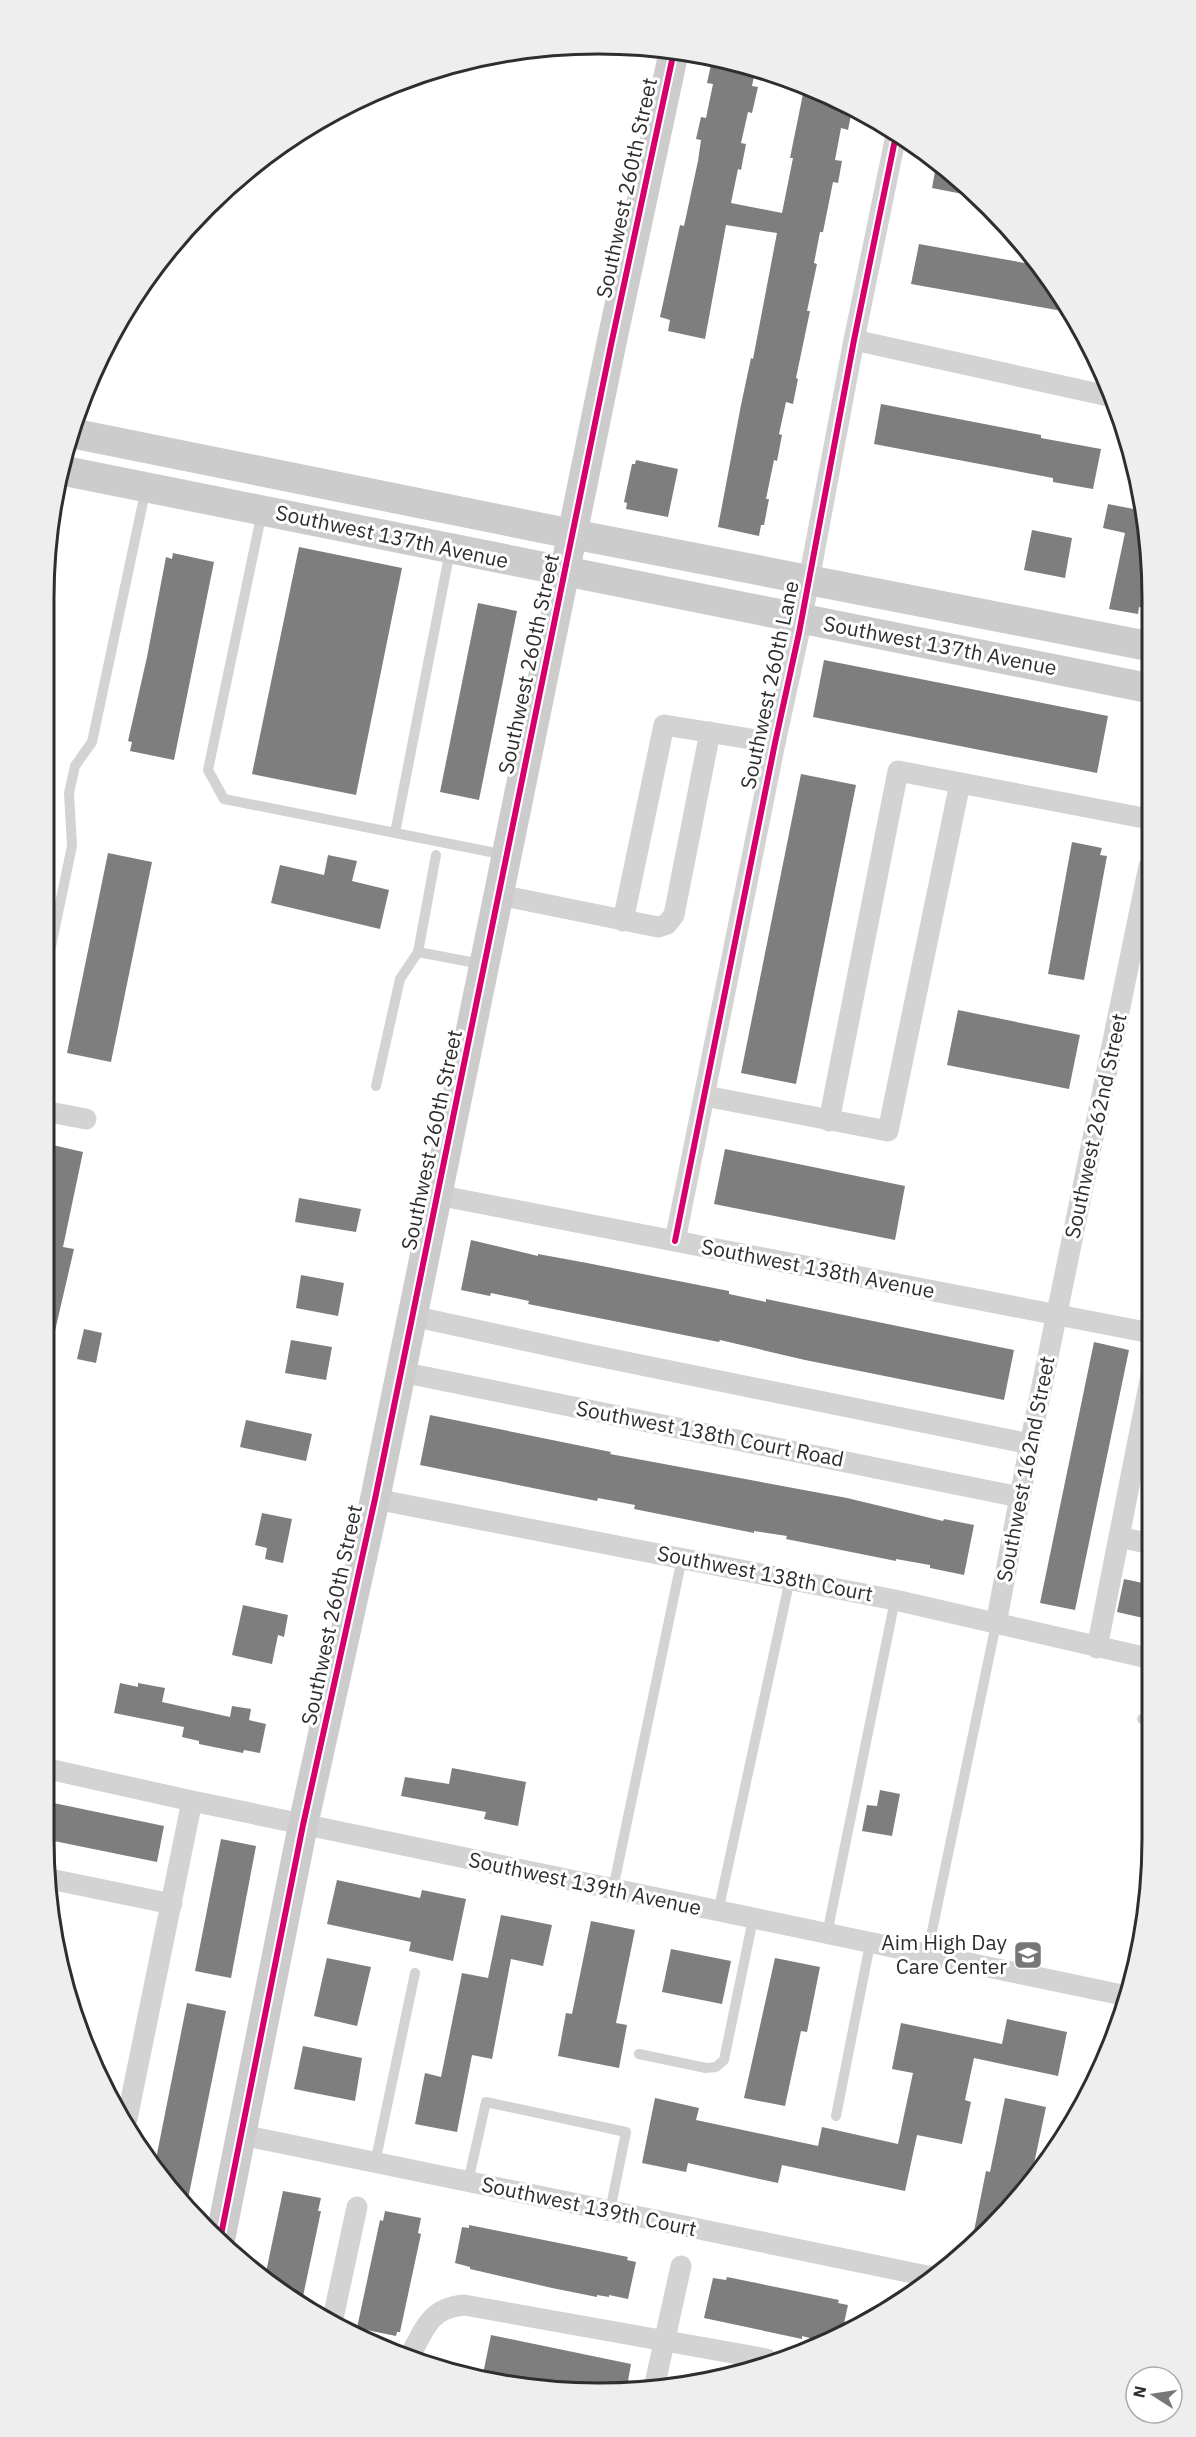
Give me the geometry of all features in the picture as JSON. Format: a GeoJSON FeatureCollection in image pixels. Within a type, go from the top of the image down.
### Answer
{"type":"FeatureCollection","features":[{"type":"Feature","properties":{"kind":"street","name":"Southwest 260th Street"},"geometry":{"type":"LineString","coordinates":[[222,2232],[303,1825],[375,1499],[572,534],[672,59]]}},
{"type":"Feature","properties":{"kind":"street","name":"Southwest 260th Lane"},"geometry":{"type":"LineString","coordinates":[[675,1241],[802,618],[854,340],[894,142]]}},
{"type":"Feature","properties":{"kind":"street"},"geometry":{"type":"LineString","coordinates":[[854,340],[1103,395]]}},
{"type":"Feature","properties":{"kind":"street","name":"Southwest 137th Avenue"},"geometry":{"type":"LineString","coordinates":[[80,435],[572,534],[1142,645]]}},
{"type":"Feature","properties":{"kind":"street","name":"Southwest 137th Avenue"},"geometry":{"type":"LineString","coordinates":[[69,472],[1142,687]]}},
{"type":"Feature","properties":{"kind":"street"},"geometry":{"type":"LineString","coordinates":[[623,921],[664,725],[775,743]]}},
{"type":"Feature","properties":{"kind":"street"},"geometry":{"type":"LineString","coordinates":[[499,895],[623,921],[658,927],[667,924],[674,915],[710,732]]}},
{"type":"Feature","properties":{"kind":"street"},"geometry":{"type":"LineString","coordinates":[[829,1121],[898,771],[1142,818]]}},
{"type":"Feature","properties":{"kind":"street"},"geometry":{"type":"LineString","coordinates":[[705,1096],[888,1131],[960,783]]}},
{"type":"Feature","properties":{"kind":"street","name":"Southwest 262nd Street"},"geometry":{"type":"LineString","coordinates":[[1057,1315],[1142,900]]}},
{"type":"Feature","properties":{"kind":"street"},"geometry":{"type":"LineString","coordinates":[[54,1113],[86,1119]]}},
{"type":"Feature","properties":{"kind":"street","name":"Southwest 138th Avenue"},"geometry":{"type":"LineString","coordinates":[[437,1195],[1142,1331]]}},
{"type":"Feature","properties":{"kind":"street","name":"Southwest 162nd Street"},"geometry":{"type":"LineString","coordinates":[[996,1624],[1019,1497],[1057,1315]]}},
{"type":"Feature","properties":{"kind":"street"},"geometry":{"type":"LineString","coordinates":[[412,1316],[1030,1444]]}},
{"type":"Feature","properties":{"kind":"street","name":"Southwest 138th Court Road"},"geometry":{"type":"LineString","coordinates":[[401,1372],[1019,1497]]}},
{"type":"Feature","properties":{"kind":"street"},"geometry":{"type":"LineString","coordinates":[[1097,1648],[1119,1537],[1142,1450]]}},
{"type":"Feature","properties":{"kind":"street","name":"Southwest 138th Court"},"geometry":{"type":"LineString","coordinates":[[375,1499],[895,1600],[1142,1657]]}},
{"type":"Feature","properties":{"kind":"street"},"geometry":{"type":"LineString","coordinates":[[1119,1537],[1142,1542]]}},
{"type":"Feature","properties":{"kind":"street","name":"Southwest 139th Avenue"},"geometry":{"type":"LineString","coordinates":[[54,1770],[303,1825],[1119,1994]]}},
{"type":"Feature","properties":{"kind":"street"},"geometry":{"type":"LineString","coordinates":[[128,2113],[192,1801]]}},
{"type":"Feature","properties":{"kind":"street"},"geometry":{"type":"LineString","coordinates":[[56,1880],[172,1904]]}},
{"type":"Feature","properties":{"kind":"street","name":"Southwest 139th Court"},"geometry":{"type":"LineString","coordinates":[[242,2135],[923,2275]]}},
{"type":"Feature","properties":{"kind":"street"},"geometry":{"type":"LineString","coordinates":[[334,2314],[357,2207]]}},
{"type":"Feature","properties":{"kind":"street"},"geometry":{"type":"LineString","coordinates":[[656,2379],[681,2266]]}},
{"type":"Feature","properties":{"kind":"street"},"geometry":{"type":"LineString","coordinates":[[414,2351],[428,2324],[438,2312],[448,2306],[464,2305],[665,2340],[756,2359]]}},
{"type":"Feature","properties":{"kind":"lane"},"geometry":{"type":"LineString","coordinates":[[54,928],[72,846],[69,793],[75,766],[92,742],[146,488]]}},
{"type":"Feature","properties":{"kind":"lane"},"geometry":{"type":"LineString","coordinates":[[262,511],[208,770],[224,799],[506,856]]}},
{"type":"Feature","properties":{"kind":"lane"},"geometry":{"type":"LineString","coordinates":[[395,833],[451,550]]}},
{"type":"Feature","properties":{"kind":"lane"},"geometry":{"type":"LineString","coordinates":[[376,1086],[400,979],[418,952],[436,855]]}},
{"type":"Feature","properties":{"kind":"lane"},"geometry":{"type":"LineString","coordinates":[[418,952],[484,965]]}},
{"type":"Feature","properties":{"kind":"lane"},"geometry":{"type":"LineString","coordinates":[[613,1890],[682,1558]]}},
{"type":"Feature","properties":{"kind":"lane"},"geometry":{"type":"LineString","coordinates":[[718,1912],[790,1579]]}},
{"type":"Feature","properties":{"kind":"lane"},"geometry":{"type":"LineString","coordinates":[[827,1934],[895,1600]]}},
{"type":"Feature","properties":{"kind":"lane"},"geometry":{"type":"LineString","coordinates":[[927,1955],[996,1624]]}},
{"type":"Feature","properties":{"kind":"lane"},"geometry":{"type":"LineString","coordinates":[[639,2054],[706,2068],[716,2067],[724,2060],[753,1919]]}},
{"type":"Feature","properties":{"kind":"lane"},"geometry":{"type":"LineString","coordinates":[[836,2116],[870,1944]]}},
{"type":"Feature","properties":{"kind":"lane"},"geometry":{"type":"LineString","coordinates":[[375,2163],[415,1973]]}},
{"type":"Feature","properties":{"kind":"lane"},"geometry":{"type":"LineString","coordinates":[[468,2182],[486,2102],[626,2132],[610,2211]]}},
{"type":"Feature","properties":{"kind":"building"},"geometry":{"type":"Polygon","coordinates":[[[711,66],[754,77],[752,86],[758,87],[752,113],[748,112],[741,143],[746,144],[731,203],[782,213],[803,94],[851,116],[848,130],[841,128],[835,160],[842,161],[838,183],[833,182],[823,232],[820,232],[814,263],[817,264],[807,311],[810,311],[793,404],[786,402],[779,434],[782,435],[777,461],[774,460],[766,499],[769,499],[764,525],[761,525],[759,536],[718,527],[777,233],[726,225],[705,339],[668,331],[670,320],[660,317],[680,225],[684,226],[698,161],[701,140],[696,139],[701,117],[706,118],[713,84],[707,83],[711,66]]]}},
{"type":"Feature","properties":{"kind":"building"},"geometry":{"type":"Polygon","coordinates":[[[935,171],[962,194],[932,188],[935,171]]]}},
{"type":"Feature","properties":{"kind":"building"},"geometry":{"type":"Polygon","coordinates":[[[919,244],[1027,263],[1059,310],[911,284],[919,244]]]}},
{"type":"Feature","properties":{"kind":"building"},"geometry":{"type":"Polygon","coordinates":[[[881,404],[1101,449],[1093,489],[1053,482],[1053,478],[874,444],[881,404]]]}},
{"type":"Feature","properties":{"kind":"building"},"geometry":{"type":"Polygon","coordinates":[[[636,460],[678,469],[668,517],[626,509],[627,503],[624,502],[632,464],[635,464],[636,460]]]}},
{"type":"Feature","properties":{"kind":"building"},"geometry":{"type":"Polygon","coordinates":[[[1108,504],[1134,509],[1141,562],[1142,608],[1139,607],[1138,614],[1109,609],[1125,533],[1103,528],[1108,504]]]}},
{"type":"Feature","properties":{"kind":"building"},"geometry":{"type":"Polygon","coordinates":[[[1032,530],[1072,538],[1065,578],[1024,570],[1032,530]]]}},
{"type":"Feature","properties":{"kind":"building"},"geometry":{"type":"Polygon","coordinates":[[[299,547],[402,568],[356,795],[252,774],[299,547]]]}},
{"type":"Feature","properties":{"kind":"building"},"geometry":{"type":"Polygon","coordinates":[[[173,553],[214,562],[174,760],[130,751],[132,742],[128,741],[166,557],[172,559],[173,553]]]}},
{"type":"Feature","properties":{"kind":"building"},"geometry":{"type":"Polygon","coordinates":[[[478,603],[517,611],[479,800],[440,792],[478,603]]]}},
{"type":"Feature","properties":{"kind":"building"},"geometry":{"type":"Polygon","coordinates":[[[824,660],[1108,716],[1097,773],[813,717],[824,660]]]}},
{"type":"Feature","properties":{"kind":"building"},"geometry":{"type":"Polygon","coordinates":[[[801,774],[856,785],[796,1084],[741,1073],[801,774]]]}},
{"type":"Feature","properties":{"kind":"building"},"geometry":{"type":"Polygon","coordinates":[[[1072,842],[1102,848],[1100,855],[1107,856],[1084,980],[1048,974],[1072,842]]]}},
{"type":"Feature","properties":{"kind":"building"},"geometry":{"type":"Polygon","coordinates":[[[108,853],[152,862],[111,1062],[67,1053],[108,853]]]}},
{"type":"Feature","properties":{"kind":"building"},"geometry":{"type":"Polygon","coordinates":[[[328,855],[357,861],[352,881],[389,890],[380,929],[271,903],[280,865],[324,875],[328,855]]]}},
{"type":"Feature","properties":{"kind":"building"},"geometry":{"type":"Polygon","coordinates":[[[958,1010],[1080,1035],[1069,1089],[947,1065],[958,1010]]]}},
{"type":"Feature","properties":{"kind":"building"},"geometry":{"type":"Polygon","coordinates":[[[54,1145],[83,1152],[63,1247],[74,1249],[54,1335],[54,1145]]]}},
{"type":"Feature","properties":{"kind":"building"},"geometry":{"type":"Polygon","coordinates":[[[725,1149],[905,1186],[895,1240],[714,1204],[725,1149]]]}},
{"type":"Feature","properties":{"kind":"building"},"geometry":{"type":"Polygon","coordinates":[[[299,1198],[361,1209],[356,1232],[295,1222],[299,1198]]]}},
{"type":"Feature","properties":{"kind":"building"},"geometry":{"type":"Polygon","coordinates":[[[471,1240],[538,1256],[538,1254],[729,1291],[729,1294],[766,1302],[766,1299],[1014,1350],[1004,1400],[805,1360],[720,1340],[719,1342],[528,1304],[529,1301],[491,1293],[490,1296],[461,1290],[471,1240]]]}},
{"type":"Feature","properties":{"kind":"building"},"geometry":{"type":"Polygon","coordinates":[[[301,1275],[344,1283],[338,1316],[296,1308],[301,1275]]]}},
{"type":"Feature","properties":{"kind":"building"},"geometry":{"type":"Polygon","coordinates":[[[84,1329],[102,1333],[96,1363],[77,1359],[84,1329]]]}},
{"type":"Feature","properties":{"kind":"building"},"geometry":{"type":"Polygon","coordinates":[[[291,1340],[332,1347],[326,1380],[285,1373],[291,1340]]]}},
{"type":"Feature","properties":{"kind":"building"},"geometry":{"type":"Polygon","coordinates":[[[1094,1342],[1129,1350],[1075,1610],[1040,1603],[1094,1342]]]}},
{"type":"Feature","properties":{"kind":"building"},"geometry":{"type":"Polygon","coordinates":[[[430,1415],[611,1452],[610,1454],[847,1498],[943,1521],[944,1519],[974,1525],[964,1575],[930,1568],[930,1565],[896,1559],[896,1561],[786,1539],[787,1536],[754,1531],[754,1533],[634,1509],[635,1505],[598,1498],[597,1501],[420,1465],[430,1415]]]}},
{"type":"Feature","properties":{"kind":"building"},"geometry":{"type":"Polygon","coordinates":[[[246,1420],[312,1434],[306,1461],[240,1447],[246,1420]]]}},
{"type":"Feature","properties":{"kind":"building"},"geometry":{"type":"Polygon","coordinates":[[[262,1513],[292,1519],[283,1563],[265,1559],[267,1548],[255,1545],[262,1513]]]}},
{"type":"Feature","properties":{"kind":"building"},"geometry":{"type":"Polygon","coordinates":[[[1124,1579],[1142,1583],[1142,1618],[1117,1612],[1124,1579]]]}},
{"type":"Feature","properties":{"kind":"building"},"geometry":{"type":"Polygon","coordinates":[[[243,1605],[288,1615],[284,1637],[278,1635],[272,1664],[232,1655],[243,1605]]]}},
{"type":"Feature","properties":{"kind":"building"},"geometry":{"type":"Polygon","coordinates":[[[120,1683],[138,1687],[138,1683],[165,1688],[162,1702],[230,1717],[232,1706],[251,1709],[249,1720],[266,1724],[260,1753],[244,1750],[243,1753],[199,1744],[199,1741],[182,1737],[184,1727],[114,1713],[120,1683]]]}},
{"type":"Feature","properties":{"kind":"building"},"geometry":{"type":"Polygon","coordinates":[[[452,1768],[526,1782],[518,1826],[484,1819],[486,1812],[401,1796],[405,1777],[449,1784],[452,1768]]]}},
{"type":"Feature","properties":{"kind":"building"},"geometry":{"type":"Polygon","coordinates":[[[880,1790],[900,1794],[892,1836],[862,1831],[867,1805],[877,1806],[880,1790]]]}},
{"type":"Feature","properties":{"kind":"building"},"geometry":{"type":"Polygon","coordinates":[[[54,1803],[164,1826],[157,1862],[54,1841],[54,1803]]]}},
{"type":"Feature","properties":{"kind":"building"},"geometry":{"type":"Polygon","coordinates":[[[221,1839],[256,1846],[231,1978],[195,1971],[221,1839]]]}},
{"type":"Feature","properties":{"kind":"building"},"geometry":{"type":"Polygon","coordinates":[[[337,1880],[420,1898],[422,1890],[466,1899],[453,1961],[409,1951],[411,1942],[327,1924],[337,1880]]]}},
{"type":"Feature","properties":{"kind":"building"},"geometry":{"type":"Polygon","coordinates":[[[501,1915],[552,1925],[543,1966],[511,1959],[492,2059],[472,2055],[457,2132],[415,2124],[425,2073],[441,2077],[462,1973],[488,1978],[501,1915]]]}},
{"type":"Feature","properties":{"kind":"building"},"geometry":{"type":"Polygon","coordinates":[[[591,1921],[635,1930],[616,2023],[627,2025],[619,2068],[558,2056],[566,2013],[572,2014],[591,1921]]]}},
{"type":"Feature","properties":{"kind":"building"},"geometry":{"type":"Polygon","coordinates":[[[671,1949],[731,1961],[722,2004],[662,1992],[671,1949]]]}},
{"type":"Feature","properties":{"kind":"building"},"geometry":{"type":"Polygon","coordinates":[[[327,1958],[371,1967],[357,2026],[314,2016],[327,1958]]]}},
{"type":"Feature","properties":{"kind":"building"},"geometry":{"type":"Polygon","coordinates":[[[775,1958],[820,1967],[807,2032],[801,2031],[785,2106],[744,2098],[775,1958]]]}},
{"type":"Feature","properties":{"kind":"building"},"geometry":{"type":"Polygon","coordinates":[[[187,2003],[226,2011],[188,2197],[157,2156],[187,2003]]]}},
{"type":"Feature","properties":{"kind":"building"},"geometry":{"type":"Polygon","coordinates":[[[1007,2019],[1067,2032],[1058,2076],[974,2058],[965,2100],[971,2102],[962,2144],[917,2135],[905,2191],[782,2165],[778,2183],[688,2163],[686,2172],[642,2163],[655,2098],[699,2108],[696,2120],[818,2146],[822,2127],[898,2144],[913,2073],[892,2069],[901,2023],[1002,2044],[1007,2019]]]}},
{"type":"Feature","properties":{"kind":"building"},"geometry":{"type":"Polygon","coordinates":[[[303,2046],[362,2058],[355,2101],[294,2089],[303,2046]]]}},
{"type":"Feature","properties":{"kind":"building"},"geometry":{"type":"Polygon","coordinates":[[[1005,2098],[1046,2107],[1034,2164],[1007,2198],[974,2233],[986,2171],[990,2172],[1005,2098]]]}},
{"type":"Feature","properties":{"kind":"building"},"geometry":{"type":"Polygon","coordinates":[[[283,2191],[321,2198],[318,2211],[321,2211],[303,2296],[266,2270],[283,2191]]]}},
{"type":"Feature","properties":{"kind":"building"},"geometry":{"type":"Polygon","coordinates":[[[385,2211],[421,2218],[418,2233],[421,2234],[400,2332],[397,2332],[396,2336],[357,2327],[380,2220],[383,2221],[385,2211]]]}},
{"type":"Feature","properties":{"kind":"building"},"geometry":{"type":"Polygon","coordinates":[[[469,2225],[628,2257],[627,2260],[636,2262],[628,2299],[609,2295],[609,2297],[597,2295],[597,2297],[552,2288],[470,2269],[470,2267],[455,2263],[462,2227],[469,2228],[469,2225]]]}},
{"type":"Feature","properties":{"kind":"building"},"geometry":{"type":"Polygon","coordinates":[[[727,2277],[839,2300],[838,2303],[848,2305],[844,2324],[813,2339],[802,2336],[802,2339],[704,2318],[713,2278],[726,2280],[727,2277]]]}},
{"type":"Feature","properties":{"kind":"building"},"geometry":{"type":"Polygon","coordinates":[[[491,2335],[631,2364],[628,2382],[562,2382],[484,2371],[491,2335]]]}},
{"type":"Feature","properties":{"kind":"cycle path"},"geometry":{"type":"LineString","coordinates":[[222,2232],[303,1825],[375,1499],[611,345],[672,59]]}},
{"type":"Feature","properties":{"kind":"cycle path"},"geometry":{"type":"LineString","coordinates":[[675,1241],[799,633],[854,340],[894,142]]}},
{"type":"Feature","properties":{"kind":"place","name":"Aim High Day Care Center"},"geometry":{"type":"Point","coordinates":[1028,1955]}}]}
